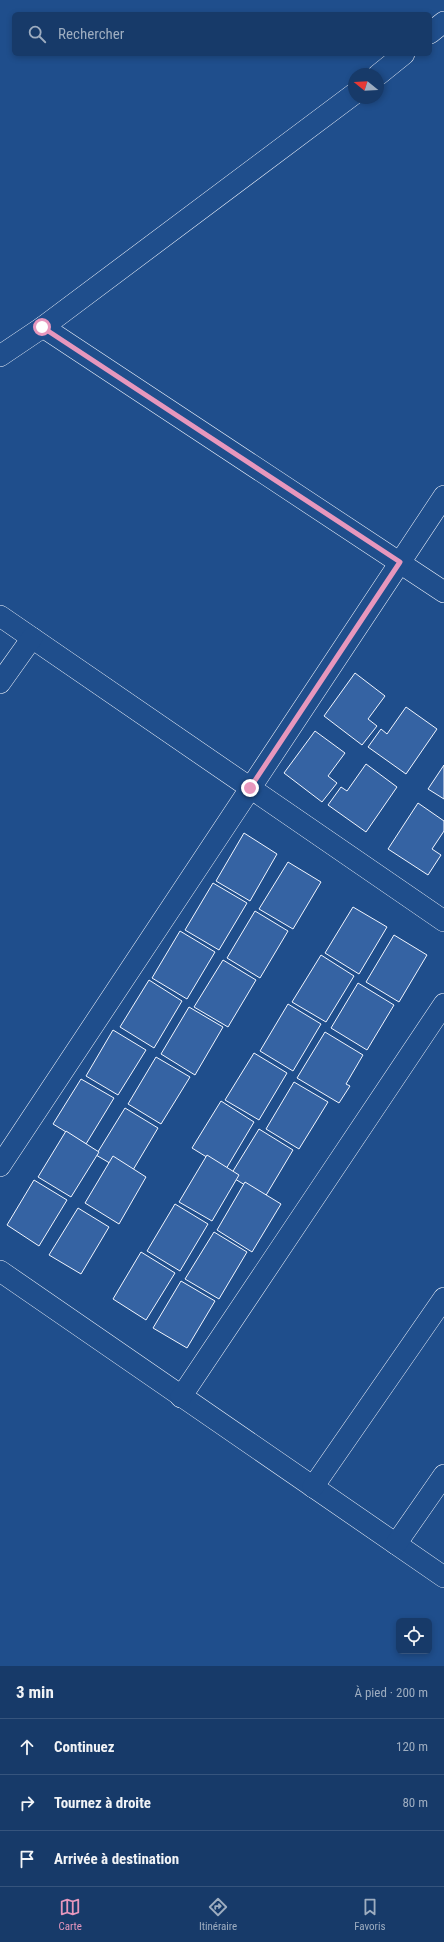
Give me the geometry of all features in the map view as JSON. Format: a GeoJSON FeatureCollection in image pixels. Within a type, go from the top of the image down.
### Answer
{"type":"FeatureCollection","features":[{"type":"Feature","properties":{"kind":"street"},"geometry":{"type":"LineString","coordinates":[[432,31],[444,22]]}},
{"type":"Feature","properties":{"kind":"street"},"geometry":{"type":"LineString","coordinates":[[384,70],[402,56]]}},
{"type":"Feature","properties":{"kind":"street"},"geometry":{"type":"LineString","coordinates":[[0,356],[42,327],[348,98]]}},
{"type":"Feature","properties":{"kind":"street"},"geometry":{"type":"LineString","coordinates":[[42,327],[444,592]]}},
{"type":"Feature","properties":{"kind":"street"},"geometry":{"type":"LineString","coordinates":[[0,1166],[444,496]]}},
{"type":"Feature","properties":{"kind":"street"},"geometry":{"type":"LineString","coordinates":[[0,616],[444,921]]}},
{"type":"Feature","properties":{"kind":"street"},"geometry":{"type":"LineString","coordinates":[[0,683],[32,638]]}},
{"type":"Feature","properties":{"kind":"street"},"geometry":{"type":"LineString","coordinates":[[181,1397],[444,1004]]}},
{"type":"Feature","properties":{"kind":"street"},"geometry":{"type":"LineString","coordinates":[[0,1271],[444,1577]]}},
{"type":"Feature","properties":{"kind":"street"},"geometry":{"type":"LineString","coordinates":[[313,1487],[444,1298]]}},
{"type":"Feature","properties":{"kind":"street"},"geometry":{"type":"LineString","coordinates":[[396,1544],[444,1475]]}},
{"type":"Feature","properties":{"kind":"building"},"geometry":{"type":"Polygon","coordinates":[[[355,673],[385,696],[368,719],[377,726],[362,745],[324,716],[355,673]]]}},
{"type":"Feature","properties":{"kind":"building"},"geometry":{"type":"Polygon","coordinates":[[[406,707],[437,729],[406,774],[368,747],[381,729],[387,734],[406,707]]]}},
{"type":"Feature","properties":{"kind":"building"},"geometry":{"type":"Polygon","coordinates":[[[315,731],[345,753],[328,776],[337,783],[322,802],[284,773],[315,731]]]}},
{"type":"Feature","properties":{"kind":"building"},"geometry":{"type":"Polygon","coordinates":[[[366,764],[397,787],[366,832],[328,805],[341,787],[347,791],[366,764]]]}},
{"type":"Feature","properties":{"kind":"building"},"geometry":{"type":"Polygon","coordinates":[[[444,765],[444,799],[428,789],[444,765]]]}},
{"type":"Feature","properties":{"kind":"building"},"geometry":{"type":"Polygon","coordinates":[[[418,803],[444,821],[444,831],[432,849],[441,855],[428,875],[388,849],[418,803]]]}},
{"type":"Feature","properties":{"kind":"building"},"geometry":{"type":"Polygon","coordinates":[[[244,833],[277,854],[250,901],[216,881],[244,833]]]}},
{"type":"Feature","properties":{"kind":"building"},"geometry":{"type":"Polygon","coordinates":[[[288,862],[321,882],[293,929],[259,909],[288,862]]]}},
{"type":"Feature","properties":{"kind":"building"},"geometry":{"type":"Polygon","coordinates":[[[213,883],[247,903],[219,950],[185,930],[213,883]]]}},
{"type":"Feature","properties":{"kind":"building"},"geometry":{"type":"Polygon","coordinates":[[[353,907],[387,927],[359,974],[325,953],[353,907]]]}},
{"type":"Feature","properties":{"kind":"building"},"geometry":{"type":"Polygon","coordinates":[[[255,911],[288,931],[260,978],[227,958],[255,911]]]}},
{"type":"Feature","properties":{"kind":"building"},"geometry":{"type":"Polygon","coordinates":[[[180,931],[215,952],[187,999],[152,978],[180,931]]]}},
{"type":"Feature","properties":{"kind":"building"},"geometry":{"type":"Polygon","coordinates":[[[394,935],[427,955],[399,1002],[366,982],[394,935]]]}},
{"type":"Feature","properties":{"kind":"building"},"geometry":{"type":"Polygon","coordinates":[[[321,955],[354,976],[326,1022],[292,1002],[321,955]]]}},
{"type":"Feature","properties":{"kind":"building"},"geometry":{"type":"Polygon","coordinates":[[[223,960],[256,980],[228,1027],[194,1007],[223,960]]]}},
{"type":"Feature","properties":{"kind":"building"},"geometry":{"type":"Polygon","coordinates":[[[149,980],[182,1001],[154,1048],[120,1027],[149,980]]]}},
{"type":"Feature","properties":{"kind":"building"},"geometry":{"type":"Polygon","coordinates":[[[358,983],[394,1005],[367,1050],[331,1028],[358,983]]]}},
{"type":"Feature","properties":{"kind":"building"},"geometry":{"type":"Polygon","coordinates":[[[288,1004],[321,1024],[293,1071],[260,1051],[288,1004]]]}},
{"type":"Feature","properties":{"kind":"building"},"geometry":{"type":"Polygon","coordinates":[[[189,1007],[223,1027],[195,1075],[161,1054],[189,1007]]]}},
{"type":"Feature","properties":{"kind":"building"},"geometry":{"type":"Polygon","coordinates":[[[113,1030],[146,1050],[118,1095],[86,1076],[113,1030]]]}},
{"type":"Feature","properties":{"kind":"building"},"geometry":{"type":"Polygon","coordinates":[[[325,1032],[363,1055],[346,1084],[350,1086],[339,1103],[297,1078],[325,1032]]]}},
{"type":"Feature","properties":{"kind":"building"},"geometry":{"type":"Polygon","coordinates":[[[254,1053],[287,1073],[259,1120],[225,1100],[254,1053]]]}},
{"type":"Feature","properties":{"kind":"building"},"geometry":{"type":"Polygon","coordinates":[[[156,1057],[190,1077],[161,1124],[128,1104],[156,1057]]]}},
{"type":"Feature","properties":{"kind":"building"},"geometry":{"type":"Polygon","coordinates":[[[81,1079],[114,1098],[86,1144],[53,1124],[81,1079]]]}},
{"type":"Feature","properties":{"kind":"building"},"geometry":{"type":"Polygon","coordinates":[[[294,1082],[328,1102],[299,1149],[266,1129],[294,1082]]]}},
{"type":"Feature","properties":{"kind":"building"},"geometry":{"type":"Polygon","coordinates":[[[221,1101],[254,1122],[226,1169],[192,1148],[221,1101]]]}},
{"type":"Feature","properties":{"kind":"building"},"geometry":{"type":"Polygon","coordinates":[[[125,1108],[158,1128],[130,1175],[96,1155],[125,1108]]]}},
{"type":"Feature","properties":{"kind":"building"},"geometry":{"type":"Polygon","coordinates":[[[259,1129],[293,1150],[265,1197],[230,1176],[259,1129]]]}},
{"type":"Feature","properties":{"kind":"building"},"geometry":{"type":"Polygon","coordinates":[[[66,1131],[99,1152],[71,1197],[38,1177],[66,1131]]]}},
{"type":"Feature","properties":{"kind":"building"},"geometry":{"type":"Polygon","coordinates":[[[207,1155],[239,1175],[212,1221],[179,1202],[207,1155]]]}},
{"type":"Feature","properties":{"kind":"building"},"geometry":{"type":"Polygon","coordinates":[[[113,1156],[146,1177],[119,1224],[85,1203],[113,1156]]]}},
{"type":"Feature","properties":{"kind":"building"},"geometry":{"type":"Polygon","coordinates":[[[34,1180],[67,1200],[39,1246],[7,1225],[34,1180]]]}},
{"type":"Feature","properties":{"kind":"building"},"geometry":{"type":"Polygon","coordinates":[[[245,1182],[281,1204],[252,1252],[217,1230],[245,1182]]]}},
{"type":"Feature","properties":{"kind":"building"},"geometry":{"type":"Polygon","coordinates":[[[175,1204],[208,1224],[180,1271],[147,1251],[175,1204]]]}},
{"type":"Feature","properties":{"kind":"building"},"geometry":{"type":"Polygon","coordinates":[[[78,1208],[109,1227],[81,1274],[49,1255],[78,1208]]]}},
{"type":"Feature","properties":{"kind":"building"},"geometry":{"type":"Polygon","coordinates":[[[214,1232],[247,1252],[219,1299],[185,1279],[214,1232]]]}},
{"type":"Feature","properties":{"kind":"building"},"geometry":{"type":"Polygon","coordinates":[[[141,1252],[175,1273],[146,1320],[113,1299],[141,1252]]]}},
{"type":"Feature","properties":{"kind":"building"},"geometry":{"type":"Polygon","coordinates":[[[181,1281],[215,1301],[187,1348],[153,1328],[181,1281]]]}},
{"type":"Feature","properties":{"kind":"route"},"geometry":{"type":"LineString","coordinates":[[42,327],[400,562],[250,788]]}}]}
